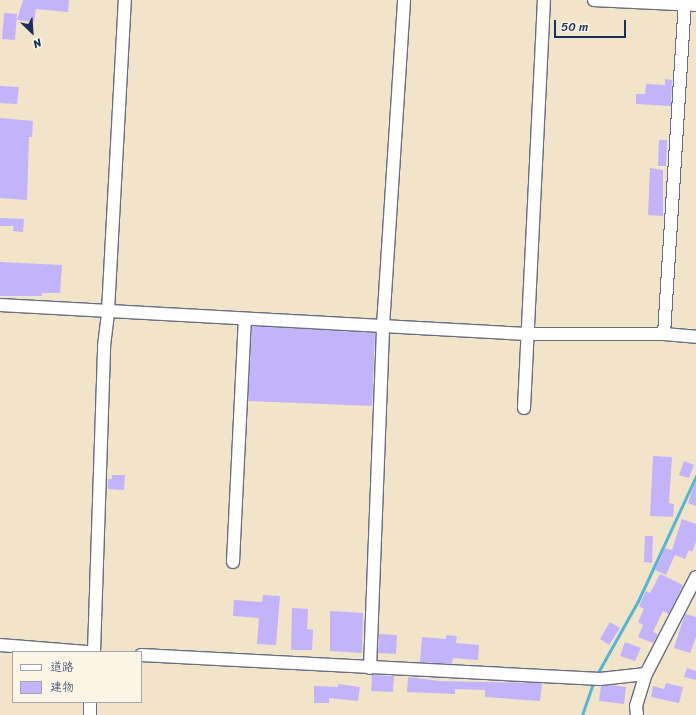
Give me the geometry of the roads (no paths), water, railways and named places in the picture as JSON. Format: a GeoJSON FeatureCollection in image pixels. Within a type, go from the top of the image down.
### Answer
{"type":"FeatureCollection","features":[{"type":"Feature","properties":{"kind":"street"},"geometry":{"type":"LineString","coordinates":[[94,651],[97,482],[125,0]]}},
{"type":"Feature","properties":{"kind":"street"},"geometry":{"type":"LineString","coordinates":[[370,668],[383,326],[404,0]]}},
{"type":"Feature","properties":{"kind":"street"},"geometry":{"type":"LineString","coordinates":[[524,408],[544,0]]}},
{"type":"Feature","properties":{"kind":"street"},"geometry":{"type":"LineString","coordinates":[[594,0],[687,3],[664,334]]}},
{"type":"Feature","properties":{"kind":"street"},"geometry":{"type":"LineString","coordinates":[[0,305],[527,334],[664,334],[696,337]]}},
{"type":"Feature","properties":{"kind":"street"},"geometry":{"type":"LineString","coordinates":[[233,562],[245,319]]}},
{"type":"Feature","properties":{"kind":"street"},"geometry":{"type":"LineString","coordinates":[[637,715],[636,706],[646,674],[696,577]]}},
{"type":"Feature","properties":{"kind":"street"},"geometry":{"type":"LineString","coordinates":[[0,645],[75,651]]}},
{"type":"Feature","properties":{"kind":"street"},"geometry":{"type":"LineString","coordinates":[[142,655],[595,679],[646,674]]}},
{"type":"Feature","properties":{"kind":"street"},"geometry":{"type":"LineString","coordinates":[[90,703],[90,715]]}},
{"type":"Feature","properties":{"kind":"waterway"},"geometry":{"type":"LineString","coordinates":[[596,676],[638,601],[696,476]]}},
{"type":"Feature","properties":{"kind":"waterway"},"geometry":{"type":"LineString","coordinates":[[582,715],[594,681]]}}]}
